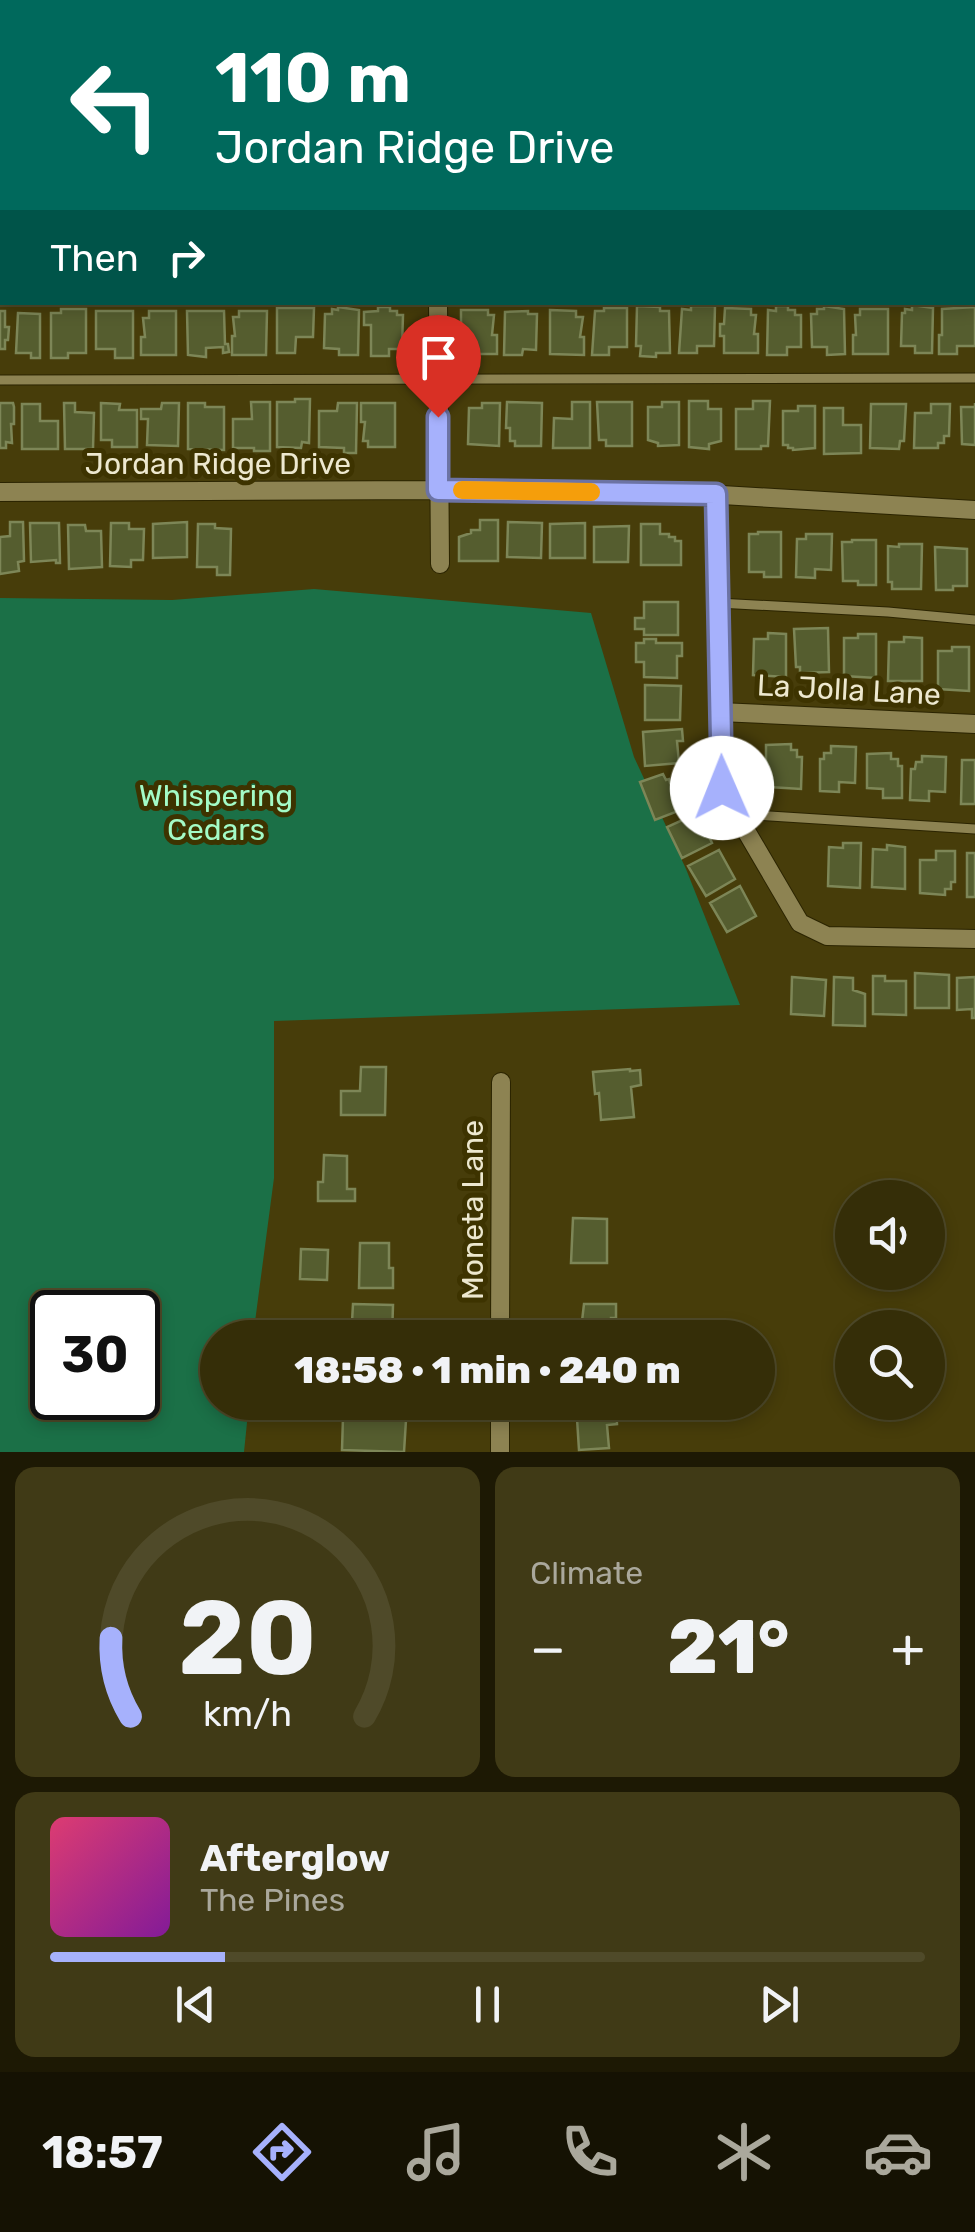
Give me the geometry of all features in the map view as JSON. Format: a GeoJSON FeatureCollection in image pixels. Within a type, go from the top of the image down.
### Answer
{"type":"FeatureCollection","features":[{"type":"Feature","properties":{"kind":"street"},"geometry":{"type":"LineString","coordinates":[[438,305],[440,564]]}},
{"type":"Feature","properties":{"kind":"street","name":"Jordan Ridge Drive"},"geometry":{"type":"LineString","coordinates":[[0,492],[438,490],[716,494],[975,510]]}},
{"type":"Feature","properties":{"kind":"street"},"geometry":{"type":"LineString","coordinates":[[716,494],[722,788],[736,814],[800,922],[827,936],[975,939]]}},
{"type":"Feature","properties":{"kind":"street","name":"La Jolla Lane"},"geometry":{"type":"LineString","coordinates":[[720,712],[975,724]]}},
{"type":"Feature","properties":{"kind":"street","name":"Moneta Lane"},"geometry":{"type":"LineString","coordinates":[[500,1320],[501,1082]]}},
{"type":"Feature","properties":{"kind":"street"},"geometry":{"type":"LineString","coordinates":[[500,1420],[500,1452]]}},
{"type":"Feature","properties":{"kind":"lane"},"geometry":{"type":"LineString","coordinates":[[0,380],[975,378]]}},
{"type":"Feature","properties":{"kind":"lane"},"geometry":{"type":"LineString","coordinates":[[718,603],[975,620]]}},
{"type":"Feature","properties":{"kind":"lane"},"geometry":{"type":"LineString","coordinates":[[736,814],[975,829]]}},
{"type":"Feature","properties":{"kind":"green space","name":"Whispering Cedars"},"geometry":{"type":"Polygon","coordinates":[[[314,589],[591,613],[634,757],[686,869],[740,1005],[274,1021],[274,1178],[255,1320],[200,1320],[200,1420],[247,1420],[244,1452],[0,1452],[0,598],[172,600],[314,589]]]}},
{"type":"Feature","properties":{"kind":"building"},"geometry":{"type":"Polygon","coordinates":[[[912,305],[933,308],[932,353],[915,353],[915,346],[901,346],[902,313],[912,310],[912,305]]]}},
{"type":"Feature","properties":{"kind":"building"},"geometry":{"type":"Polygon","coordinates":[[[637,306],[669,311],[670,353],[640,356],[641,346],[636,346],[637,306]]]}},
{"type":"Feature","properties":{"kind":"building"},"geometry":{"type":"Polygon","coordinates":[[[691,306],[715,306],[714,346],[697,346],[697,353],[679,353],[682,309],[691,310],[691,306]]]}},
{"type":"Feature","properties":{"kind":"building"},"geometry":{"type":"Polygon","coordinates":[[[776,306],[788,306],[788,310],[795,310],[795,315],[801,315],[801,347],[787,347],[787,355],[767,355],[768,310],[776,311],[776,306]]]}},
{"type":"Feature","properties":{"kind":"building"},"geometry":{"type":"Polygon","coordinates":[[[378,307],[390,307],[390,311],[403,315],[402,349],[389,349],[389,356],[371,356],[371,325],[364,325],[364,312],[378,311],[378,307]]]}},
{"type":"Feature","properties":{"kind":"building"},"geometry":{"type":"Polygon","coordinates":[[[975,307],[975,346],[957,346],[957,354],[939,354],[942,309],[975,307]]]}},
{"type":"Feature","properties":{"kind":"building"},"geometry":{"type":"Polygon","coordinates":[[[277,308],[314,308],[313,337],[296,337],[295,353],[277,353],[277,308]]]}},
{"type":"Feature","properties":{"kind":"building"},"geometry":{"type":"Polygon","coordinates":[[[627,308],[627,347],[609,347],[609,355],[592,355],[595,311],[627,308]]]}},
{"type":"Feature","properties":{"kind":"building"},"geometry":{"type":"Polygon","coordinates":[[[725,308],[751,309],[751,315],[756,315],[758,353],[724,353],[720,324],[724,324],[725,308]]]}},
{"type":"Feature","properties":{"kind":"building"},"geometry":{"type":"Polygon","coordinates":[[[61,309],[86,309],[86,353],[51,358],[51,313],[61,313],[61,309]]]}},
{"type":"Feature","properties":{"kind":"building"},"geometry":{"type":"Polygon","coordinates":[[[332,309],[359,310],[358,355],[339,355],[339,349],[324,348],[325,314],[332,314],[332,309]]]}},
{"type":"Feature","properties":{"kind":"building"},"geometry":{"type":"Polygon","coordinates":[[[817,309],[844,309],[845,354],[827,355],[827,347],[812,347],[811,314],[817,314],[817,309]]]}},
{"type":"Feature","properties":{"kind":"building"},"geometry":{"type":"Polygon","coordinates":[[[860,309],[888,309],[888,354],[853,354],[855,315],[860,315],[860,309]]]}},
{"type":"Feature","properties":{"kind":"building"},"geometry":{"type":"Polygon","coordinates":[[[461,310],[488,310],[488,315],[494,315],[492,335],[497,335],[497,354],[463,354],[463,339],[454,339],[454,324],[461,324],[461,310]]]}},
{"type":"Feature","properties":{"kind":"building"},"geometry":{"type":"Polygon","coordinates":[[[550,310],[576,311],[576,317],[583,317],[580,337],[584,337],[584,355],[550,354],[550,310]]]}},
{"type":"Feature","properties":{"kind":"building"},"geometry":{"type":"Polygon","coordinates":[[[0,311],[5,311],[5,327],[9,327],[5,349],[0,349],[0,311]]]}},
{"type":"Feature","properties":{"kind":"building"},"geometry":{"type":"Polygon","coordinates":[[[96,311],[133,311],[133,358],[115,358],[115,349],[96,349],[96,311]]]}},
{"type":"Feature","properties":{"kind":"building"},"geometry":{"type":"Polygon","coordinates":[[[149,311],[176,311],[176,355],[141,355],[141,337],[145,337],[143,318],[149,318],[149,311]]]}},
{"type":"Feature","properties":{"kind":"building"},"geometry":{"type":"Polygon","coordinates":[[[187,311],[224,311],[225,344],[229,352],[223,353],[223,347],[206,348],[206,357],[188,355],[187,311]]]}},
{"type":"Feature","properties":{"kind":"building"},"geometry":{"type":"Polygon","coordinates":[[[239,311],[267,311],[266,355],[232,355],[233,317],[239,317],[239,311]]]}},
{"type":"Feature","properties":{"kind":"building"},"geometry":{"type":"Polygon","coordinates":[[[505,312],[537,314],[536,350],[504,355],[505,312]]]}},
{"type":"Feature","properties":{"kind":"building"},"geometry":{"type":"Polygon","coordinates":[[[18,313],[40,314],[40,358],[31,358],[31,353],[16,353],[18,313]]]}},
{"type":"Feature","properties":{"kind":"building"},"geometry":{"type":"Polygon","coordinates":[[[310,399],[309,443],[302,442],[301,448],[277,447],[277,402],[310,399]]]}},
{"type":"Feature","properties":{"kind":"building"},"geometry":{"type":"Polygon","coordinates":[[[689,401],[708,401],[708,409],[721,409],[721,441],[709,444],[709,449],[689,447],[689,401]]]}},
{"type":"Feature","properties":{"kind":"building"},"geometry":{"type":"Polygon","coordinates":[[[753,401],[770,401],[768,446],[736,449],[736,409],[753,409],[753,401]]]}},
{"type":"Feature","properties":{"kind":"building"},"geometry":{"type":"Polygon","coordinates":[[[251,402],[270,402],[270,451],[233,448],[233,419],[252,419],[251,402]]]}},
{"type":"Feature","properties":{"kind":"building"},"geometry":{"type":"Polygon","coordinates":[[[507,402],[542,403],[541,446],[515,446],[515,441],[510,441],[507,402]]]}},
{"type":"Feature","properties":{"kind":"building"},"geometry":{"type":"Polygon","coordinates":[[[572,402],[590,402],[590,448],[553,448],[554,418],[572,419],[572,402]]]}},
{"type":"Feature","properties":{"kind":"building"},"geometry":{"type":"Polygon","coordinates":[[[597,402],[632,402],[632,446],[606,446],[606,440],[599,440],[597,402]]]}},
{"type":"Feature","properties":{"kind":"building"},"geometry":{"type":"Polygon","coordinates":[[[662,402],[679,402],[679,445],[658,446],[648,440],[648,407],[662,407],[662,402]]]}},
{"type":"Feature","properties":{"kind":"building"},"geometry":{"type":"Polygon","coordinates":[[[0,403],[13,403],[14,407],[12,443],[6,442],[6,448],[0,448],[0,403]]]}},
{"type":"Feature","properties":{"kind":"building"},"geometry":{"type":"Polygon","coordinates":[[[64,403],[75,403],[75,412],[94,413],[93,449],[65,449],[64,403]]]}},
{"type":"Feature","properties":{"kind":"building"},"geometry":{"type":"Polygon","coordinates":[[[101,403],[120,404],[119,410],[137,410],[137,447],[112,447],[112,440],[101,440],[101,403]]]}},
{"type":"Feature","properties":{"kind":"building"},"geometry":{"type":"Polygon","coordinates":[[[162,403],[179,403],[178,446],[147,445],[148,419],[141,419],[141,409],[161,409],[162,403]]]}},
{"type":"Feature","properties":{"kind":"building"},"geometry":{"type":"Polygon","coordinates":[[[188,403],[224,407],[224,450],[188,449],[188,403]]]}},
{"type":"Feature","properties":{"kind":"building"},"geometry":{"type":"Polygon","coordinates":[[[338,403],[357,403],[356,453],[344,453],[344,448],[319,447],[319,411],[337,411],[338,403]]]}},
{"type":"Feature","properties":{"kind":"building"},"geometry":{"type":"Polygon","coordinates":[[[361,403],[395,403],[395,447],[368,447],[368,441],[363,441],[361,403]]]}},
{"type":"Feature","properties":{"kind":"building"},"geometry":{"type":"Polygon","coordinates":[[[482,403],[500,403],[499,446],[468,444],[469,408],[482,408],[482,403]]]}},
{"type":"Feature","properties":{"kind":"building"},"geometry":{"type":"Polygon","coordinates":[[[22,404],[40,404],[40,421],[58,421],[58,449],[22,449],[22,404]]]}},
{"type":"Feature","properties":{"kind":"building"},"geometry":{"type":"Polygon","coordinates":[[[871,404],[906,404],[904,441],[900,441],[899,449],[870,448],[871,404]]]}},
{"type":"Feature","properties":{"kind":"building"},"geometry":{"type":"Polygon","coordinates":[[[931,404],[950,404],[949,436],[944,436],[944,443],[938,443],[938,448],[914,448],[915,413],[931,413],[931,404]]]}},
{"type":"Feature","properties":{"kind":"building"},"geometry":{"type":"Polygon","coordinates":[[[798,406],[815,406],[815,448],[793,450],[783,445],[783,411],[798,411],[798,406]]]}},
{"type":"Feature","properties":{"kind":"building"},"geometry":{"type":"Polygon","coordinates":[[[961,407],[975,407],[975,445],[962,444],[961,407]]]}},
{"type":"Feature","properties":{"kind":"building"},"geometry":{"type":"Polygon","coordinates":[[[824,408],[843,408],[843,425],[861,425],[861,453],[824,454],[824,408]]]}},
{"type":"Feature","properties":{"kind":"building"},"geometry":{"type":"Polygon","coordinates":[[[480,520],[498,520],[498,561],[459,561],[459,537],[480,530],[480,520]]]}},
{"type":"Feature","properties":{"kind":"building"},"geometry":{"type":"Polygon","coordinates":[[[10,522],[23,522],[24,561],[18,562],[19,571],[0,574],[0,537],[10,536],[10,522]]]}},
{"type":"Feature","properties":{"kind":"building"},"geometry":{"type":"Polygon","coordinates":[[[187,522],[187,557],[153,558],[153,524],[187,522]]]}},
{"type":"Feature","properties":{"kind":"building"},"geometry":{"type":"Polygon","coordinates":[[[508,522],[542,523],[541,558],[507,557],[508,522]]]}},
{"type":"Feature","properties":{"kind":"building"},"geometry":{"type":"Polygon","coordinates":[[[30,523],[59,523],[60,563],[31,562],[30,523]]]}},
{"type":"Feature","properties":{"kind":"building"},"geometry":{"type":"Polygon","coordinates":[[[111,523],[129,523],[129,529],[144,529],[143,560],[131,560],[131,567],[110,566],[111,523]]]}},
{"type":"Feature","properties":{"kind":"building"},"geometry":{"type":"Polygon","coordinates":[[[585,523],[585,558],[550,558],[550,524],[585,523]]]}},
{"type":"Feature","properties":{"kind":"building"},"geometry":{"type":"Polygon","coordinates":[[[198,524],[231,529],[230,575],[217,575],[217,567],[197,567],[198,524]]]}},
{"type":"Feature","properties":{"kind":"building"},"geometry":{"type":"Polygon","coordinates":[[[641,524],[660,524],[660,534],[681,541],[681,565],[641,565],[641,524]]]}},
{"type":"Feature","properties":{"kind":"building"},"geometry":{"type":"Polygon","coordinates":[[[68,525],[85,525],[86,531],[101,531],[102,567],[69,569],[68,525]]]}},
{"type":"Feature","properties":{"kind":"building"},"geometry":{"type":"Polygon","coordinates":[[[629,526],[628,562],[594,562],[594,527],[629,526]]]}},
{"type":"Feature","properties":{"kind":"building"},"geometry":{"type":"Polygon","coordinates":[[[781,532],[781,577],[749,572],[749,534],[781,532]]]}},
{"type":"Feature","properties":{"kind":"building"},"geometry":{"type":"Polygon","coordinates":[[[806,534],[832,534],[831,570],[815,569],[815,578],[796,577],[797,539],[806,539],[806,534]]]}},
{"type":"Feature","properties":{"kind":"building"},"geometry":{"type":"Polygon","coordinates":[[[876,540],[876,585],[843,581],[842,542],[876,540]]]}},
{"type":"Feature","properties":{"kind":"building"},"geometry":{"type":"Polygon","coordinates":[[[922,544],[921,589],[892,589],[892,582],[888,582],[888,546],[922,544]]]}},
{"type":"Feature","properties":{"kind":"building"},"geometry":{"type":"Polygon","coordinates":[[[935,547],[967,549],[967,586],[936,590],[935,547]]]}},
{"type":"Feature","properties":{"kind":"building"},"geometry":{"type":"Polygon","coordinates":[[[644,602],[678,602],[678,635],[644,635],[644,629],[635,629],[635,618],[644,618],[644,602]]]}},
{"type":"Feature","properties":{"kind":"building"},"geometry":{"type":"Polygon","coordinates":[[[828,628],[829,672],[800,673],[800,667],[796,667],[794,629],[828,628]]]}},
{"type":"Feature","properties":{"kind":"building"},"geometry":{"type":"Polygon","coordinates":[[[768,633],[786,634],[786,677],[753,675],[754,639],[768,639],[768,633]]]}},
{"type":"Feature","properties":{"kind":"building"},"geometry":{"type":"Polygon","coordinates":[[[858,634],[876,634],[876,678],[844,676],[844,638],[858,638],[858,634]]]}},
{"type":"Feature","properties":{"kind":"building"},"geometry":{"type":"Polygon","coordinates":[[[904,637],[922,638],[922,681],[888,681],[889,642],[904,642],[904,637]]]}},
{"type":"Feature","properties":{"kind":"building"},"geometry":{"type":"Polygon","coordinates":[[[644,639],[682,643],[682,656],[677,656],[677,678],[644,677],[644,662],[636,662],[636,643],[644,643],[644,639]]]}},
{"type":"Feature","properties":{"kind":"building"},"geometry":{"type":"Polygon","coordinates":[[[952,647],[969,647],[969,691],[938,689],[938,651],[952,651],[952,647]]]}},
{"type":"Feature","properties":{"kind":"building"},"geometry":{"type":"Polygon","coordinates":[[[645,685],[681,686],[680,720],[645,720],[645,685]]]}},
{"type":"Feature","properties":{"kind":"building"},"geometry":{"type":"Polygon","coordinates":[[[682,729],[683,741],[677,741],[679,763],[645,766],[643,732],[682,729]]]}},
{"type":"Feature","properties":{"kind":"building"},"geometry":{"type":"Polygon","coordinates":[[[791,744],[791,750],[797,750],[797,757],[802,757],[801,789],[769,787],[766,745],[791,744]]]}},
{"type":"Feature","properties":{"kind":"building"},"geometry":{"type":"Polygon","coordinates":[[[831,746],[856,747],[855,783],[839,782],[839,792],[820,791],[820,759],[824,759],[824,753],[831,753],[831,746]]]}},
{"type":"Feature","properties":{"kind":"building"},"geometry":{"type":"Polygon","coordinates":[[[891,753],[891,759],[898,759],[898,766],[902,766],[902,798],[883,798],[883,789],[867,788],[867,754],[891,753]]]}},
{"type":"Feature","properties":{"kind":"building"},"geometry":{"type":"Polygon","coordinates":[[[922,756],[946,757],[945,792],[929,791],[929,801],[910,800],[911,769],[915,769],[916,762],[922,762],[922,756]]]}},
{"type":"Feature","properties":{"kind":"building"},"geometry":{"type":"Polygon","coordinates":[[[962,760],[975,760],[975,804],[961,804],[962,760]]]}},
{"type":"Feature","properties":{"kind":"building"},"geometry":{"type":"Polygon","coordinates":[[[663,774],[673,782],[676,792],[685,789],[691,806],[655,820],[640,782],[663,774]]]}},
{"type":"Feature","properties":{"kind":"building"},"geometry":{"type":"Polygon","coordinates":[[[698,813],[712,843],[682,858],[667,827],[698,813]]]}},
{"type":"Feature","properties":{"kind":"building"},"geometry":{"type":"Polygon","coordinates":[[[843,843],[861,843],[860,888],[828,886],[829,847],[843,848],[843,843]]]}},
{"type":"Feature","properties":{"kind":"building"},"geometry":{"type":"Polygon","coordinates":[[[887,845],[905,847],[905,889],[872,887],[873,849],[887,850],[887,845]]]}},
{"type":"Feature","properties":{"kind":"building"},"geometry":{"type":"Polygon","coordinates":[[[719,850],[735,879],[706,896],[688,866],[719,850]]]}},
{"type":"Feature","properties":{"kind":"building"},"geometry":{"type":"Polygon","coordinates":[[[936,851],[955,851],[955,882],[951,882],[951,889],[945,889],[945,895],[920,893],[920,860],[936,860],[936,851]]]}},
{"type":"Feature","properties":{"kind":"building"},"geometry":{"type":"Polygon","coordinates":[[[967,853],[975,853],[975,897],[967,897],[967,853]]]}},
{"type":"Feature","properties":{"kind":"building"},"geometry":{"type":"Polygon","coordinates":[[[740,886],[756,916],[727,932],[710,903],[740,886]]]}},
{"type":"Feature","properties":{"kind":"building"},"geometry":{"type":"Polygon","coordinates":[[[915,973],[949,975],[949,1008],[915,1008],[915,973]]]}},
{"type":"Feature","properties":{"kind":"building"},"geometry":{"type":"Polygon","coordinates":[[[873,976],[885,976],[885,981],[906,981],[906,1015],[873,1014],[873,976]]]}},
{"type":"Feature","properties":{"kind":"building"},"geometry":{"type":"Polygon","coordinates":[[[792,977],[826,980],[824,1016],[791,1014],[792,977]]]}},
{"type":"Feature","properties":{"kind":"building"},"geometry":{"type":"Polygon","coordinates":[[[834,977],[853,978],[853,990],[865,994],[865,1026],[833,1025],[834,977]]]}},
{"type":"Feature","properties":{"kind":"building"},"geometry":{"type":"Polygon","coordinates":[[[975,977],[972,1018],[972,1009],[957,1010],[957,978],[975,977]]]}},
{"type":"Feature","properties":{"kind":"building"},"geometry":{"type":"Polygon","coordinates":[[[361,1067],[386,1067],[385,1115],[341,1115],[341,1091],[360,1091],[361,1067]]]}},
{"type":"Feature","properties":{"kind":"building"},"geometry":{"type":"Polygon","coordinates":[[[640,1070],[641,1085],[631,1087],[634,1117],[601,1120],[593,1072],[640,1070]]]}},
{"type":"Feature","properties":{"kind":"building"},"geometry":{"type":"Polygon","coordinates":[[[324,1155],[347,1156],[347,1189],[355,1189],[355,1201],[318,1201],[324,1155]]]}},
{"type":"Feature","properties":{"kind":"building"},"geometry":{"type":"Polygon","coordinates":[[[573,1218],[607,1219],[607,1263],[571,1263],[573,1218]]]}},
{"type":"Feature","properties":{"kind":"building"},"geometry":{"type":"Polygon","coordinates":[[[360,1243],[389,1243],[393,1288],[359,1288],[360,1243]]]}},
{"type":"Feature","properties":{"kind":"building"},"geometry":{"type":"Polygon","coordinates":[[[301,1249],[328,1250],[327,1280],[300,1279],[301,1249]]]}},
{"type":"Feature","properties":{"kind":"building"},"geometry":{"type":"Polygon","coordinates":[[[353,1304],[393,1305],[393,1320],[352,1320],[353,1304]]]}},
{"type":"Feature","properties":{"kind":"building"},"geometry":{"type":"Polygon","coordinates":[[[584,1304],[616,1304],[616,1318],[582,1320],[584,1304]]]}},
{"type":"Feature","properties":{"kind":"building"},"geometry":{"type":"Polygon","coordinates":[[[343,1420],[406,1420],[404,1452],[342,1450],[343,1420]]]}},
{"type":"Feature","properties":{"kind":"building"},"geometry":{"type":"Polygon","coordinates":[[[577,1420],[617,1420],[617,1424],[607,1425],[609,1448],[579,1450],[577,1420]]]}},
{"type":"Feature","properties":{"kind":"slow traffic"},"geometry":{"type":"LineString","coordinates":[[462,490],[591,492]]}},
{"type":"Feature","properties":{"kind":"route"},"geometry":{"type":"LineString","coordinates":[[438,417],[438,490],[716,494],[722,788]]}}]}
